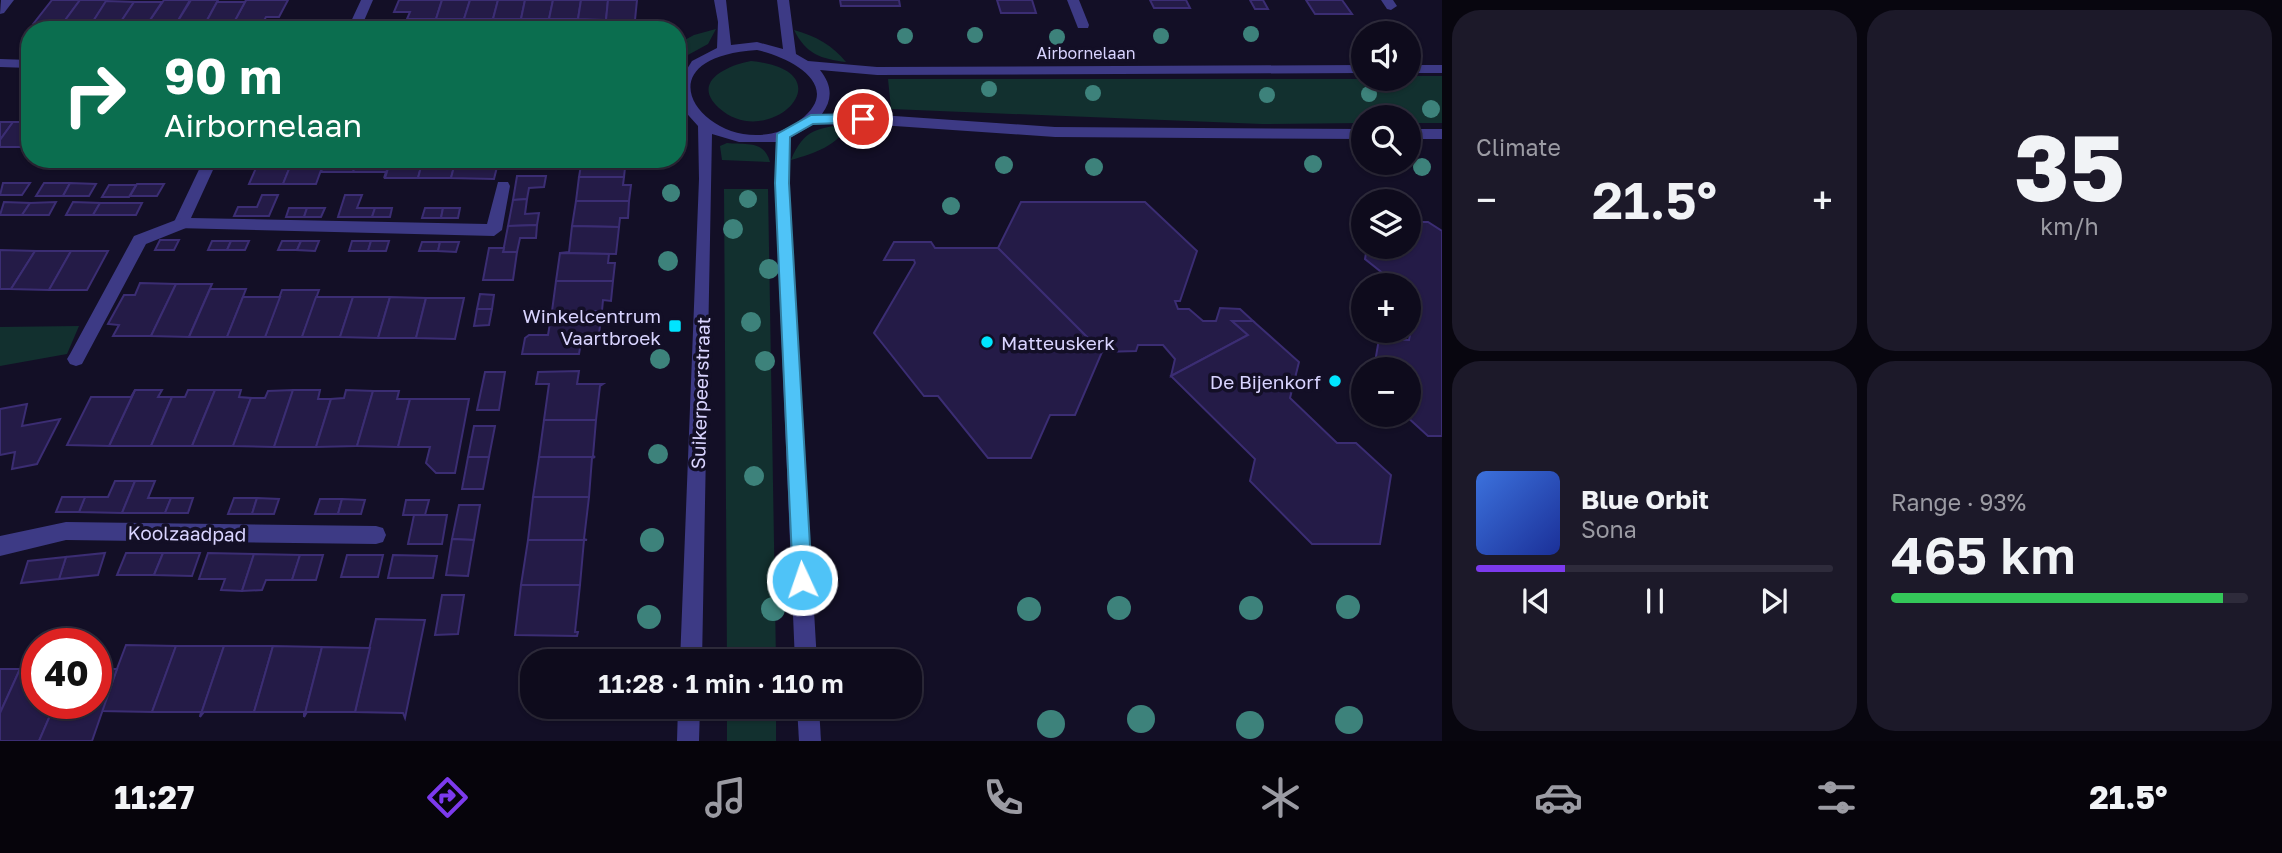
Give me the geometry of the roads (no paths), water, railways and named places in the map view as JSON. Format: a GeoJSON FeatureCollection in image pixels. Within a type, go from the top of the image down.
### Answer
{"type":"FeatureCollection","features":[{"type":"Feature","properties":{"kind":"street"},"geometry":{"type":"LineString","coordinates":[[0,10],[8,0]]}},
{"type":"Feature","properties":{"kind":"street"},"geometry":{"type":"LineString","coordinates":[[358,21],[367,0]]}},
{"type":"Feature","properties":{"kind":"street"},"geometry":{"type":"LineString","coordinates":[[720,0],[724,22],[724,50]]}},
{"type":"Feature","properties":{"kind":"street"},"geometry":{"type":"LineString","coordinates":[[783,0],[790,54]]}},
{"type":"Feature","properties":{"kind":"street"},"geometry":{"type":"LineString","coordinates":[[1073,0],[1083,25]]}},
{"type":"Feature","properties":{"kind":"street"},"geometry":{"type":"LineString","coordinates":[[686,69],[724,50],[757,46],[790,54],[809,65],[822,86],[823,98],[811,120]]}},
{"type":"Feature","properties":{"kind":"street"},"geometry":{"type":"LineString","coordinates":[[0,63],[21,64]]}},
{"type":"Feature","properties":{"kind":"street","name":"Airbornelaan"},"geometry":{"type":"LineString","coordinates":[[809,65],[877,71],[1351,69]]}},
{"type":"Feature","properties":{"kind":"street"},"geometry":{"type":"LineString","coordinates":[[1421,69],[1442,69]]}},
{"type":"Feature","properties":{"kind":"street"},"geometry":{"type":"LineString","coordinates":[[686,105],[699,120]]}},
{"type":"Feature","properties":{"kind":"street"},"geometry":{"type":"LineString","coordinates":[[686,117],[742,138],[783,134],[811,120],[863,119],[1055,132],[1351,134]]}},
{"type":"Feature","properties":{"kind":"street","name":"Suikerpeerstraat"},"geometry":{"type":"LineString","coordinates":[[691,649],[706,179],[699,120]]}},
{"type":"Feature","properties":{"kind":"street"},"geometry":{"type":"LineString","coordinates":[[783,134],[782,183],[805,649]]}},
{"type":"Feature","properties":{"kind":"street"},"geometry":{"type":"LineString","coordinates":[[1421,134],[1442,134]]}},
{"type":"Feature","properties":{"kind":"street"},"geometry":{"type":"LineString","coordinates":[[181,225],[207,168]]}},
{"type":"Feature","properties":{"kind":"street"},"geometry":{"type":"LineString","coordinates":[[76,359],[139,240],[181,225],[494,230],[503,186]]}},
{"type":"Feature","properties":{"kind":"street","name":"Koolzaadpad"},"geometry":{"type":"LineString","coordinates":[[0,546],[66,531],[376,535]]}},
{"type":"Feature","properties":{"kind":"street"},"geometry":{"type":"LineString","coordinates":[[688,741],[689,719]]}},
{"type":"Feature","properties":{"kind":"street"},"geometry":{"type":"LineString","coordinates":[[809,719],[810,741]]}},
{"type":"Feature","properties":{"kind":"place","name":"Winkelcentrum Vaartbroek"},"geometry":{"type":"Point","coordinates":[675,326]}},
{"type":"Feature","properties":{"kind":"place","name":"Matteuskerk"},"geometry":{"type":"Point","coordinates":[987,342]}},
{"type":"Feature","properties":{"kind":"place","name":"De Bijenkorf"},"geometry":{"type":"Point","coordinates":[1335,381]}}]}
